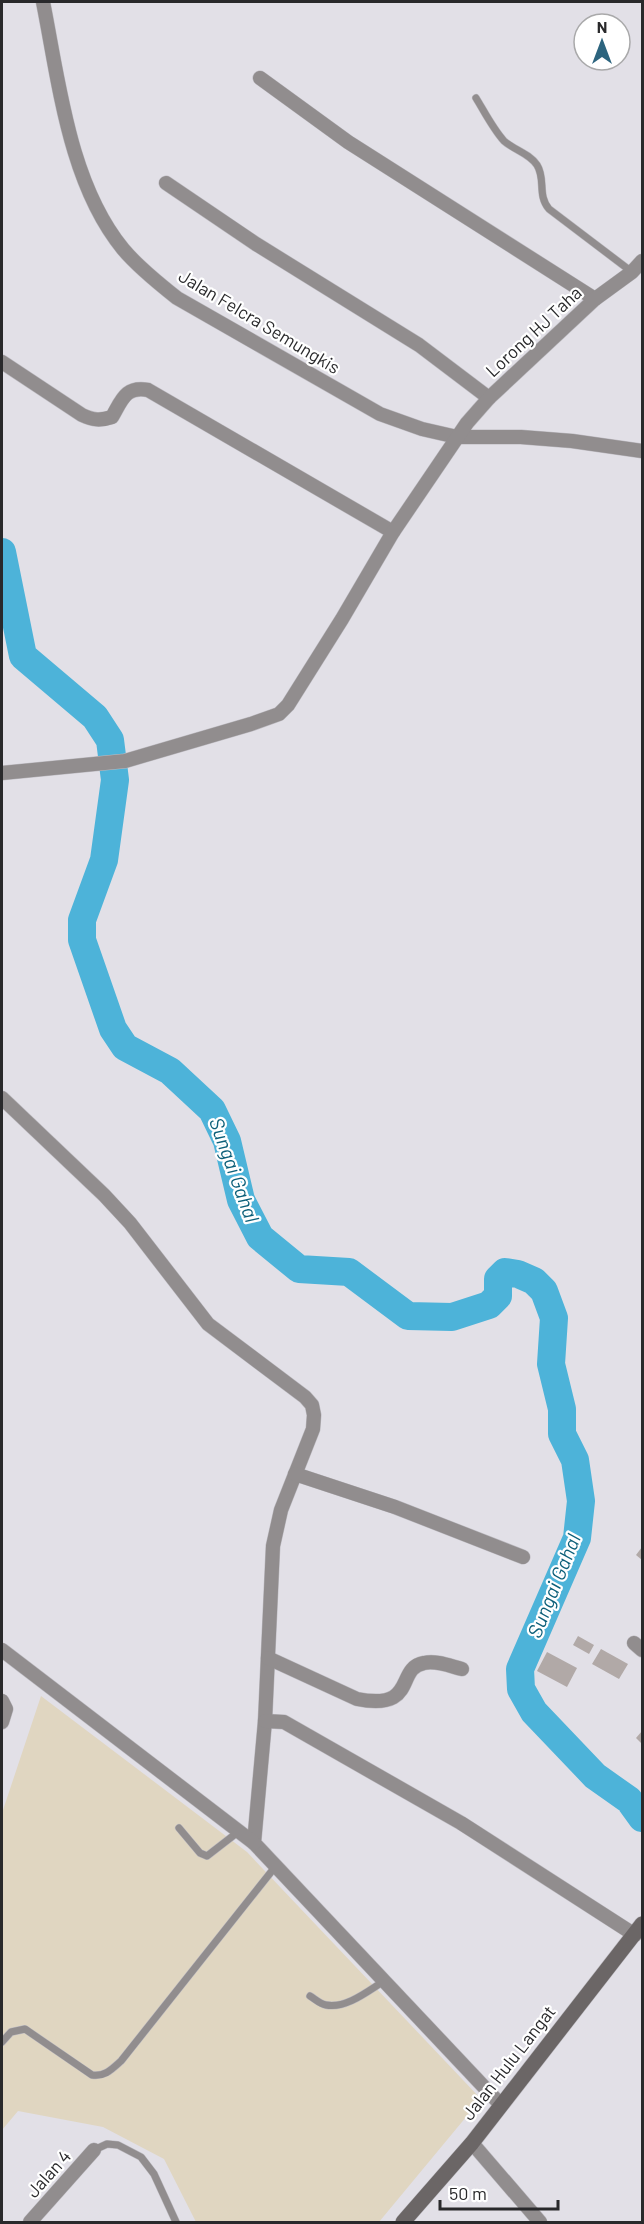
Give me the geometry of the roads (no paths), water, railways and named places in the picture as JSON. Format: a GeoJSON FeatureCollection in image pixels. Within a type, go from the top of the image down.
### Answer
{"type":"FeatureCollection","features":[{"type":"Feature","properties":{"kind":"street","name":"Jalan Felcra Semungkis"},"geometry":{"type":"LineString","coordinates":[[43,2],[77,159],[98,210],[123,248],[152,278],[177,298],[380,414],[423,429],[457,437],[521,437],[572,441],[642,451]]}},
{"type":"Feature","properties":{"kind":"street"},"geometry":{"type":"LineString","coordinates":[[260,78],[348,142],[595,299]]}},
{"type":"Feature","properties":{"kind":"street"},"geometry":{"type":"LineString","coordinates":[[166,183],[256,244],[418,345],[489,398]]}},
{"type":"Feature","properties":{"kind":"street","name":"Lorong HJ Taha"},"geometry":{"type":"LineString","coordinates":[[2,773],[125,761],[279,714],[288,705],[342,619],[393,532],[467,423],[489,398],[595,299],[632,272],[642,261]]}},
{"type":"Feature","properties":{"kind":"street"},"geometry":{"type":"LineString","coordinates":[[2,362],[93,420],[103,421],[112,417],[126,394],[132,390],[138,388],[148,390],[393,532]]}},
{"type":"Feature","properties":{"kind":"street"},"geometry":{"type":"LineString","coordinates":[[2,1098],[104,1195],[130,1223],[208,1324],[283,1379],[305,1397],[312,1406],[313,1429],[281,1510],[273,1546],[265,1721],[254,1843]]}},
{"type":"Feature","properties":{"kind":"street"},"geometry":{"type":"LineString","coordinates":[[295,1474],[395,1507],[523,1557]]}},
{"type":"Feature","properties":{"kind":"street"},"geometry":{"type":"LineString","coordinates":[[2,1650],[254,1843],[501,2105]]}},
{"type":"Feature","properties":{"kind":"street"},"geometry":{"type":"LineString","coordinates":[[268,1658],[357,1699],[373,1702],[389,1701],[397,1695],[416,1666],[422,1663],[432,1662],[462,1669]]}},
{"type":"Feature","properties":{"kind":"street"},"geometry":{"type":"LineString","coordinates":[[2,1701],[6,1708],[2,1722]]}},
{"type":"Feature","properties":{"kind":"street"},"geometry":{"type":"LineString","coordinates":[[265,1721],[284,1722],[461,1823],[639,1929]]}},
{"type":"Feature","properties":{"kind":"street","name":"Jalan Hulu Langat"},"geometry":{"type":"LineString","coordinates":[[403,2223],[472,2143],[639,1929]]}},
{"type":"Feature","properties":{"kind":"street"},"geometry":{"type":"LineString","coordinates":[[472,2143],[540,2223]]}},
{"type":"Feature","properties":{"kind":"street","name":"Jalan 4"},"geometry":{"type":"LineString","coordinates":[[30,2223],[94,2150]]}},
{"type":"Feature","properties":{"kind":"lane"},"geometry":{"type":"LineString","coordinates":[[476,98],[504,141],[529,157],[538,167],[542,179],[543,202],[549,209],[632,272]]}},
{"type":"Feature","properties":{"kind":"lane"},"geometry":{"type":"LineString","coordinates":[[179,1828],[200,1853],[207,1856],[238,1832]]}},
{"type":"Feature","properties":{"kind":"lane"},"geometry":{"type":"LineString","coordinates":[[2,2042],[11,2032],[25,2029],[92,2075],[100,2076],[110,2071],[121,2061],[275,1867]]}},
{"type":"Feature","properties":{"kind":"lane"},"geometry":{"type":"LineString","coordinates":[[310,1996],[324,2005],[331,2006],[358,1998],[384,1981]]}},
{"type":"Feature","properties":{"kind":"lane"},"geometry":{"type":"LineString","coordinates":[[94,2150],[107,2144],[118,2145],[141,2157],[154,2174],[176,2223]]}},
{"type":"Feature","properties":{"kind":"waterway","name":"Sungai Gahal"},"geometry":{"type":"LineString","coordinates":[[2,552],[23,656],[95,717],[110,740],[115,780],[104,860],[82,920],[82,940],[113,1029],[125,1047],[170,1071],[212,1110],[227,1141],[241,1200],[260,1237],[299,1269],[349,1272],[408,1316],[452,1317],[489,1305],[498,1296],[498,1279],[505,1272],[518,1274],[534,1281],[544,1291],[554,1318],[551,1364],[562,1409],[562,1434],[575,1460],[581,1501],[577,1538],[520,1669],[521,1689],[534,1712],[595,1776],[629,1800],[642,1818]]}}]}
